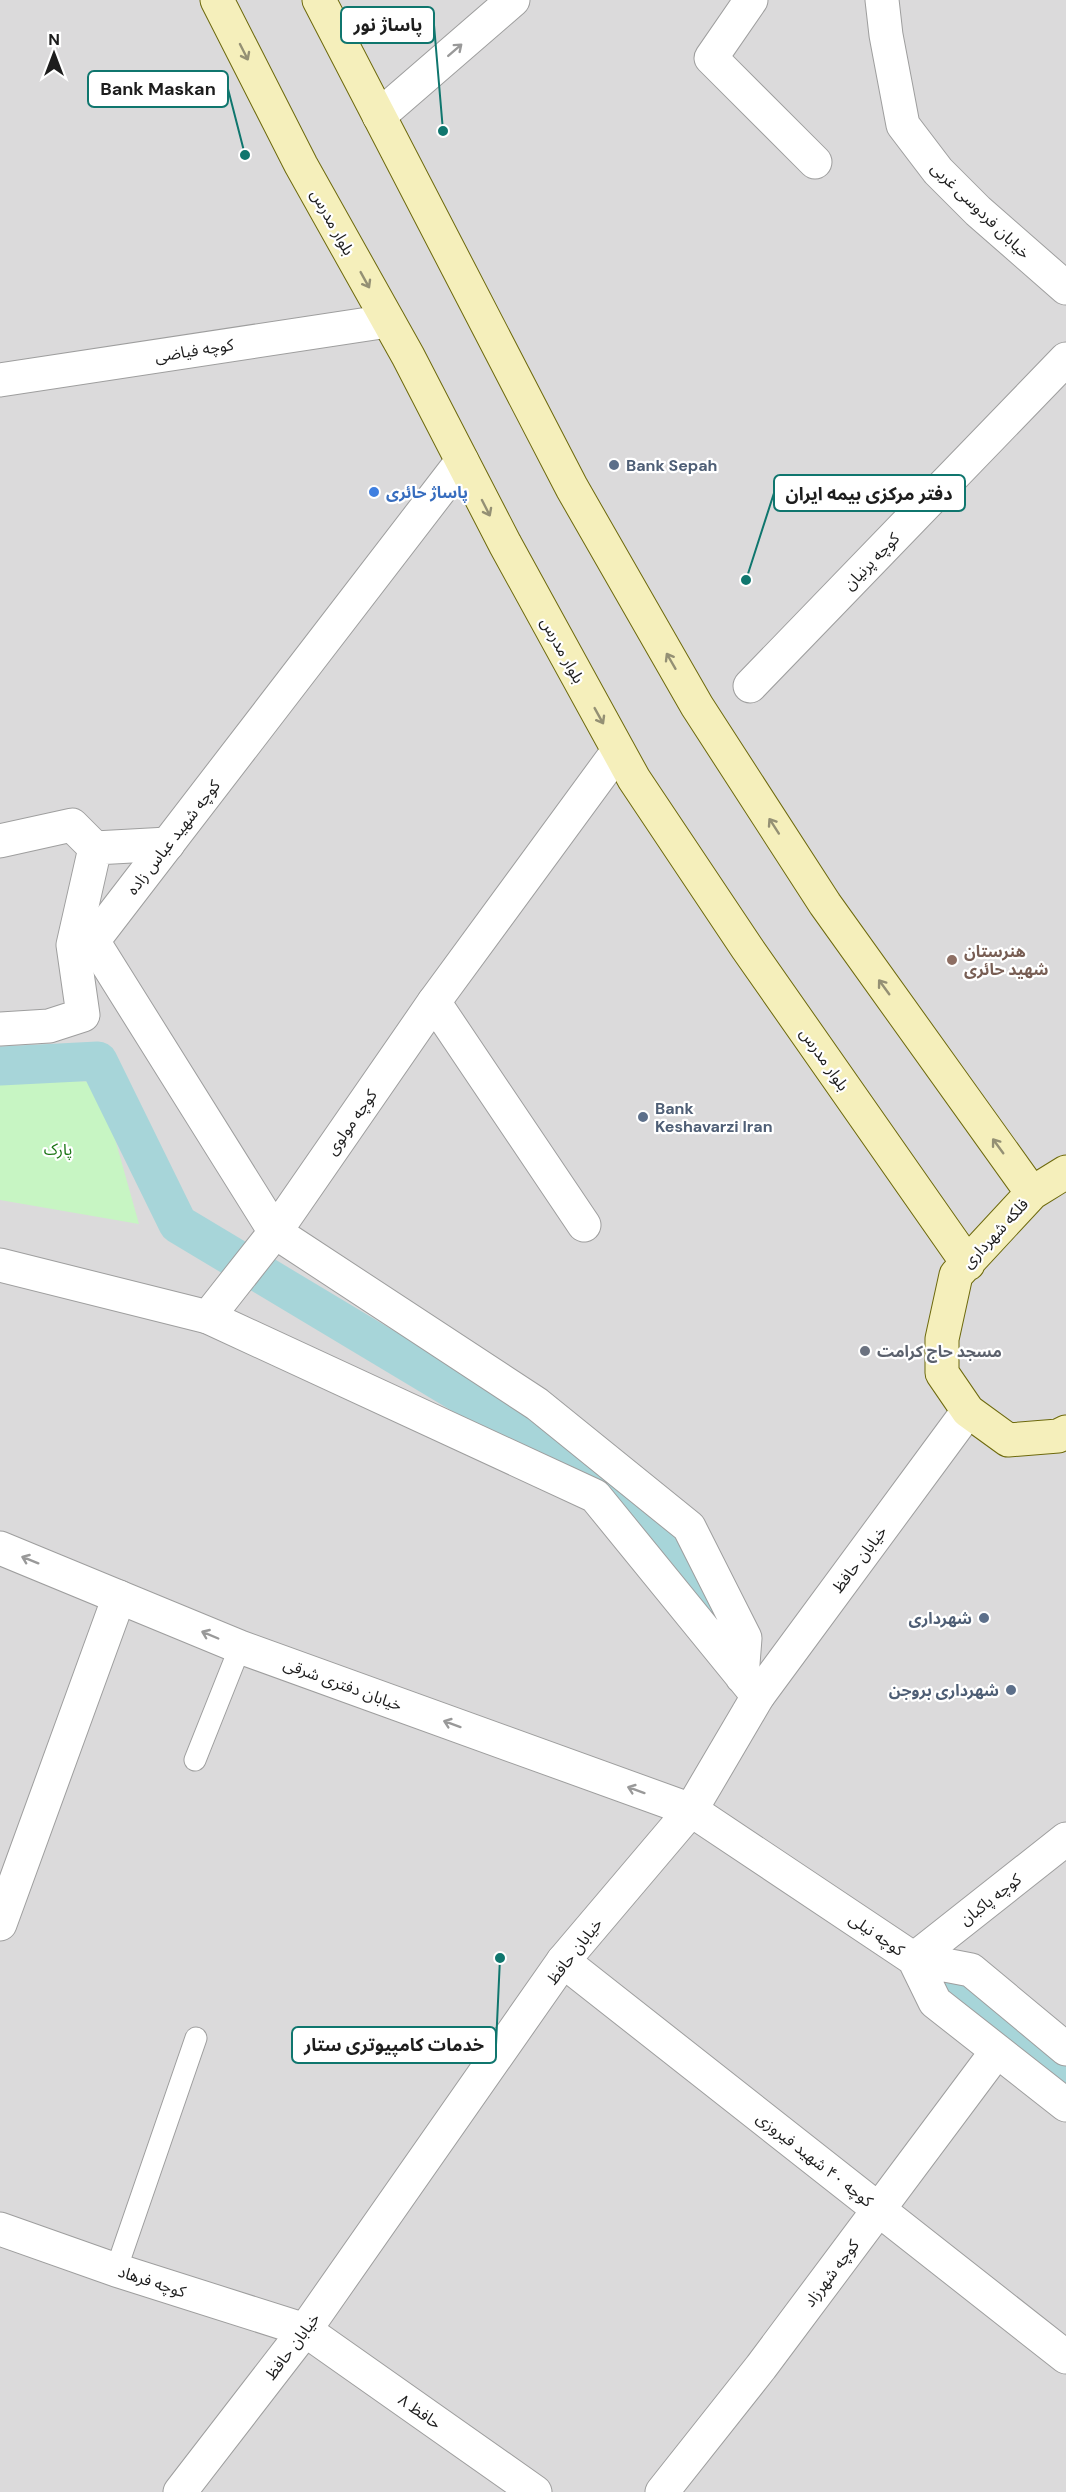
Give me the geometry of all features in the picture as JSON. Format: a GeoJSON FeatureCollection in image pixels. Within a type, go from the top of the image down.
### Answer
{"type":"FeatureCollection","features":[{"type":"Feature","properties":{"kind":"main road","name":"بلوار مدرس"},"geometry":{"type":"LineString","coordinates":[[217,0],[301,165],[388,321],[505,544],[634,779],[747,948],[968,1264]]}},
{"type":"Feature","properties":{"kind":"main road"},"geometry":{"type":"LineString","coordinates":[[319,0],[572,488],[697,706],[825,904],[1032,1193]]}},
{"type":"Feature","properties":{"kind":"main road","name":"فلکه شهرداری"},"geometry":{"type":"LineString","coordinates":[[1066,1172],[1032,1193],[956,1275],[942,1339],[942,1373],[968,1411],[1008,1440],[1058,1436],[1066,1432]]}},
{"type":"Feature","properties":{"kind":"street"},"geometry":{"type":"LineString","coordinates":[[379,116],[513,0]]}},
{"type":"Feature","properties":{"kind":"street"},"geometry":{"type":"LineString","coordinates":[[751,0],[711,58],[815,162]]}},
{"type":"Feature","properties":{"kind":"street","name":"خیابان فردوسی غربی"},"geometry":{"type":"LineString","coordinates":[[882,0],[886,35],[903,125],[938,171],[978,211],[1066,288]]}},
{"type":"Feature","properties":{"kind":"street","name":"کوچه فیاضی"},"geometry":{"type":"LineString","coordinates":[[0,380],[388,321]]}},
{"type":"Feature","properties":{"kind":"street","name":"کوچه پرنیان"},"geometry":{"type":"LineString","coordinates":[[750,686],[1066,359]]}},
{"type":"Feature","properties":{"kind":"street","name":"کوچه شهید عباس زاده"},"geometry":{"type":"LineString","coordinates":[[274,1232],[93,941],[462,461]]}},
{"type":"Feature","properties":{"kind":"street","name":"کوچه مولوی"},"geometry":{"type":"LineString","coordinates":[[208,1317],[274,1232],[434,1002],[618,751]]}},
{"type":"Feature","properties":{"kind":"street"},"geometry":{"type":"LineString","coordinates":[[0,841],[72,825],[95,848],[168,844]]}},
{"type":"Feature","properties":{"kind":"street"},"geometry":{"type":"LineString","coordinates":[[0,1029],[49,1026],[83,1015],[73,945],[95,848]]}},
{"type":"Feature","properties":{"kind":"street"},"geometry":{"type":"LineString","coordinates":[[434,1002],[584,1225]]}},
{"type":"Feature","properties":{"kind":"street"},"geometry":{"type":"LineString","coordinates":[[274,1232],[537,1404],[689,1527],[745,1638],[750,1686]]}},
{"type":"Feature","properties":{"kind":"street"},"geometry":{"type":"LineString","coordinates":[[0,1264],[208,1317],[594,1496],[750,1686]]}},
{"type":"Feature","properties":{"kind":"street","name":"خیابان حافظ"},"geometry":{"type":"LineString","coordinates":[[180,2492],[305,2330],[563,1961],[691,1810],[750,1686],[968,1411]]}},
{"type":"Feature","properties":{"kind":"street","name":"خیابان دفتری شرقی"},"geometry":{"type":"LineString","coordinates":[[0,1548],[240,1647],[691,1810]]}},
{"type":"Feature","properties":{"kind":"street"},"geometry":{"type":"LineString","coordinates":[[0,1924],[119,1597]]}},
{"type":"Feature","properties":{"kind":"street","name":"کوچه نیلی"},"geometry":{"type":"LineString","coordinates":[[691,1810],[914,1959],[935,2002],[1066,2105]]}},
{"type":"Feature","properties":{"kind":"street","name":"کوچه پاکبان"},"geometry":{"type":"LineString","coordinates":[[914,1959],[1066,1839]]}},
{"type":"Feature","properties":{"kind":"street"},"geometry":{"type":"LineString","coordinates":[[914,1959],[971,1970],[1066,2049]]}},
{"type":"Feature","properties":{"kind":"street","name":"کوچه ۴۰ شهید فیروزی"},"geometry":{"type":"LineString","coordinates":[[563,1961],[1066,2357]]}},
{"type":"Feature","properties":{"kind":"street","name":"کوچه شهرزاد"},"geometry":{"type":"LineString","coordinates":[[662,2492],[761,2367],[997,2051]]}},
{"type":"Feature","properties":{"kind":"street","name":"کوچه فرهاد"},"geometry":{"type":"LineString","coordinates":[[0,2229],[116,2270],[305,2330]]}},
{"type":"Feature","properties":{"kind":"street","name":"حافظ ۸"},"geometry":{"type":"LineString","coordinates":[[305,2330],[535,2492]]}},
{"type":"Feature","properties":{"kind":"lane"},"geometry":{"type":"LineString","coordinates":[[195,1760],[240,1647]]}},
{"type":"Feature","properties":{"kind":"lane"},"geometry":{"type":"LineString","coordinates":[[116,2270],[196,2038]]}},
{"type":"Feature","properties":{"kind":"shaded area"},"geometry":{"type":"Polygon","coordinates":[[[0,0],[1066,0],[1066,2492],[0,2492],[0,0]]]}},
{"type":"Feature","properties":{"kind":"green space","name":"پارک"},"geometry":{"type":"Polygon","coordinates":[[[0,1078],[99,1082],[139,1224],[0,1200],[0,1078]]]}},
{"type":"Feature","properties":{"kind":"waterway"},"geometry":{"type":"LineString","coordinates":[[0,1066],[98,1061],[178,1224],[595,1474],[728,1629]]}},
{"type":"Feature","properties":{"kind":"waterway"},"geometry":{"type":"LineString","coordinates":[[948,1989],[1066,2083]]}},
{"type":"Feature","properties":{"kind":"place","name":"پاساژ نور"},"geometry":{"type":"Point","coordinates":[443,131]}},
{"type":"Feature","properties":{"kind":"place","name":"Bank Maskan"},"geometry":{"type":"Point","coordinates":[245,155]}},
{"type":"Feature","properties":{"kind":"place","name":"Bank Sepah"},"geometry":{"type":"Point","coordinates":[614,465]}},
{"type":"Feature","properties":{"kind":"place","name":"پاساژ حائری"},"geometry":{"type":"Point","coordinates":[374,492]}},
{"type":"Feature","properties":{"kind":"place","name":"دفتر مرکزی بیمه ایران"},"geometry":{"type":"Point","coordinates":[746,580]}},
{"type":"Feature","properties":{"kind":"place","name":"هنرستان شهید حائری"},"geometry":{"type":"Point","coordinates":[952,960]}},
{"type":"Feature","properties":{"kind":"place","name":"Bank Keshavarzi Iran"},"geometry":{"type":"Point","coordinates":[643,1117]}},
{"type":"Feature","properties":{"kind":"place","name":"مسجد حاج کرامت"},"geometry":{"type":"Point","coordinates":[865,1351]}},
{"type":"Feature","properties":{"kind":"place","name":"شهرداری"},"geometry":{"type":"Point","coordinates":[984,1618]}},
{"type":"Feature","properties":{"kind":"place","name":"شهرداری بروجن"},"geometry":{"type":"Point","coordinates":[1011,1690]}},
{"type":"Feature","properties":{"kind":"place","name":"خدمات کامپیوتری ستار"},"geometry":{"type":"Point","coordinates":[500,1958]}}]}
